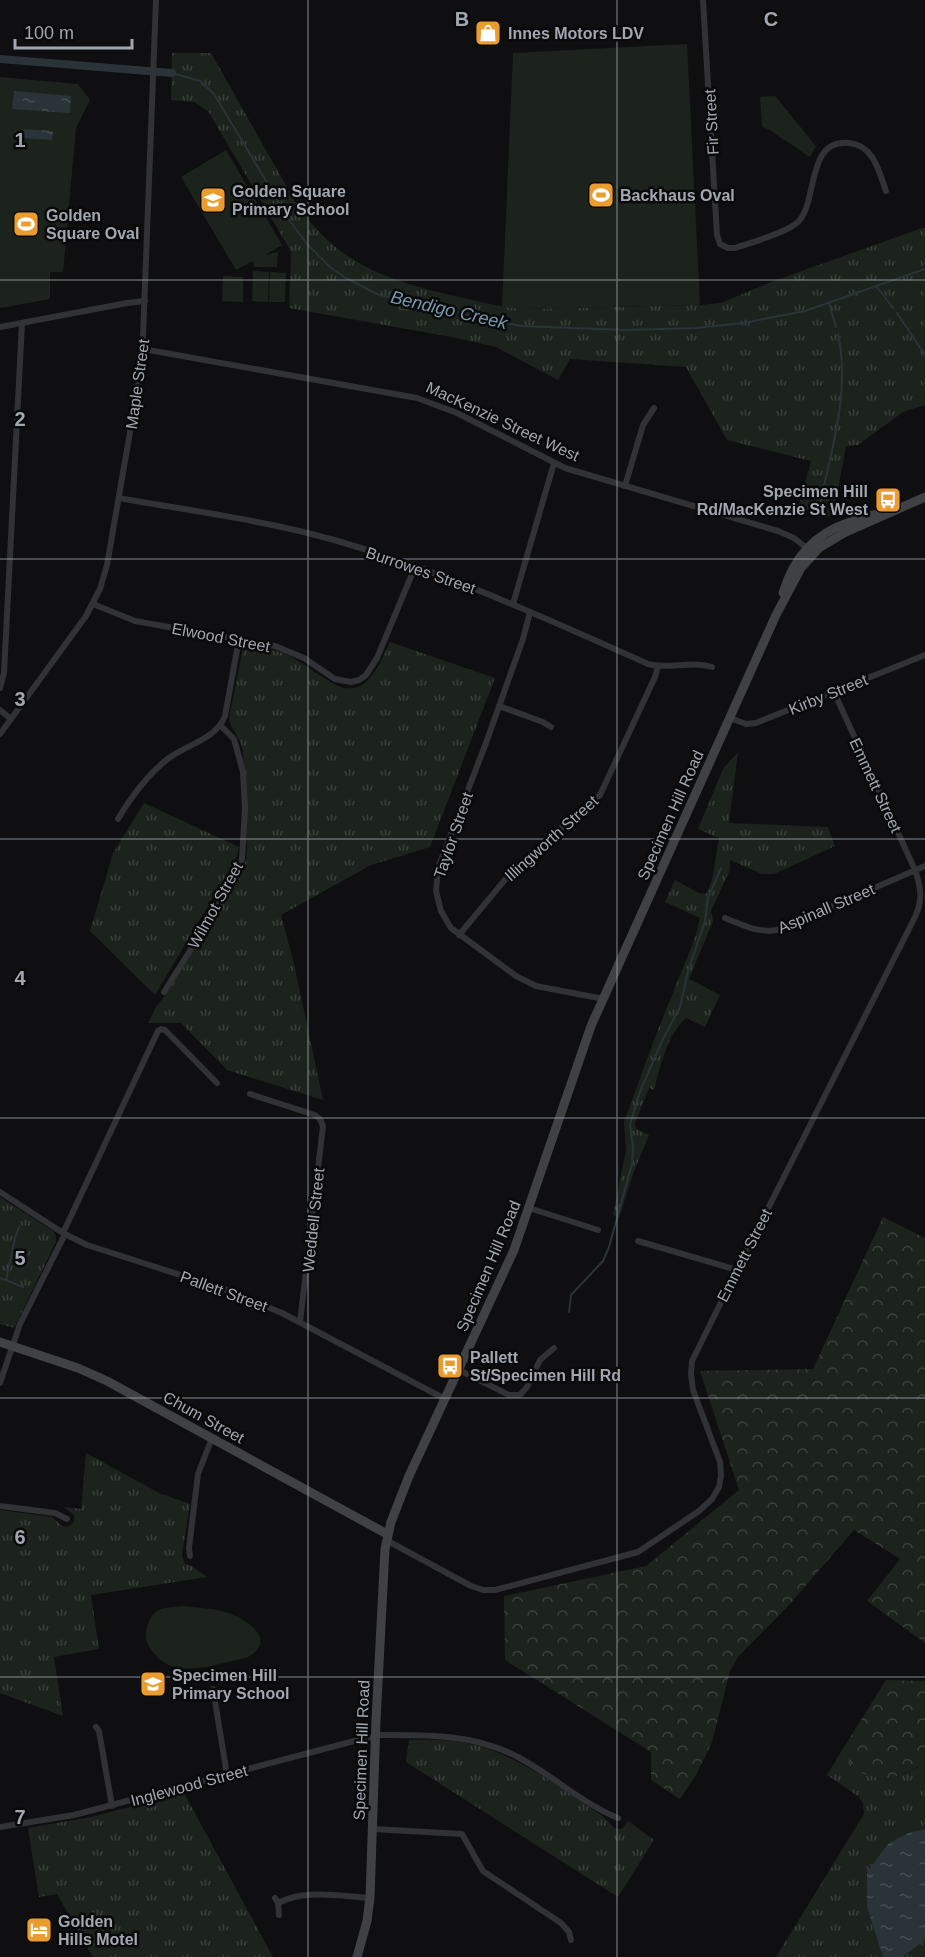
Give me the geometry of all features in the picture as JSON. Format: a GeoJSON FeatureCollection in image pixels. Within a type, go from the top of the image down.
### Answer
{"type":"FeatureCollection","features":[{"type":"Feature","properties":{"kind":"main road"},"geometry":{"type":"LineString","coordinates":[[810,550],[882,514],[925,497]]}},
{"type":"Feature","properties":{"kind":"main road","name":"Specimen Hill Road"},"geometry":{"type":"LineString","coordinates":[[357,1957],[367,1921],[370,1898],[386,1537],[410,1476],[505,1271],[529,1208],[580,1056],[604,999],[776,615],[810,550]]}},
{"type":"Feature","properties":{"kind":"main road","name":"Chum Street"},"geometry":{"type":"LineString","coordinates":[[0,1342],[93,1374],[212,1438],[386,1537]]}},
{"type":"Feature","properties":{"kind":"street","name":"Maple Street"},"geometry":{"type":"LineString","coordinates":[[0,734],[93,604],[105,576],[139,385],[143,349],[156,0]]}},
{"type":"Feature","properties":{"kind":"street","name":"Fir Street"},"geometry":{"type":"LineString","coordinates":[[704,0],[717,235],[720,244],[728,248],[735,248],[794,225],[804,213],[820,159],[828,149],[839,144],[858,145],[869,153],[877,165],[886,191]]}},
{"type":"Feature","properties":{"kind":"street"},"geometry":{"type":"LineString","coordinates":[[0,327],[145,301]]}},
{"type":"Feature","properties":{"kind":"street"},"geometry":{"type":"LineString","coordinates":[[0,688],[4,673],[22,323]]}},
{"type":"Feature","properties":{"kind":"street","name":"MacKenzie Street West"},"geometry":{"type":"LineString","coordinates":[[143,349],[417,398],[457,413],[554,463],[778,531],[794,538],[810,550]]}},
{"type":"Feature","properties":{"kind":"street"},"geometry":{"type":"LineString","coordinates":[[625,486],[643,425],[654,408]]}},
{"type":"Feature","properties":{"kind":"street"},"geometry":{"type":"LineString","coordinates":[[513,604],[554,463]]}},
{"type":"Feature","properties":{"kind":"street","name":"Burrowes Street"},"geometry":{"type":"LineString","coordinates":[[119,498],[292,529],[336,541],[415,567],[513,604],[648,664],[658,666],[691,663],[712,667]]}},
{"type":"Feature","properties":{"kind":"street","name":"Elwood Street"},"geometry":{"type":"LineString","coordinates":[[93,604],[135,621],[275,646],[314,664],[343,682],[359,680],[366,675],[377,658],[415,567]]}},
{"type":"Feature","properties":{"kind":"street","name":"Taylor Street"},"geometry":{"type":"LineString","coordinates":[[530,612],[499,706],[436,875],[436,891],[441,911],[451,928],[527,982],[545,988],[604,999]]}},
{"type":"Feature","properties":{"kind":"street"},"geometry":{"type":"LineString","coordinates":[[118,819],[134,794],[163,763],[221,726],[225,716],[239,639]]}},
{"type":"Feature","properties":{"kind":"street","name":"Kirby Street"},"geometry":{"type":"LineString","coordinates":[[730,718],[750,725],[925,655]]}},
{"type":"Feature","properties":{"kind":"street","name":"Illingworth Street"},"geometry":{"type":"LineString","coordinates":[[459,935],[513,870],[600,795],[658,666]]}},
{"type":"Feature","properties":{"kind":"street","name":"Emmett Street"},"geometry":{"type":"LineString","coordinates":[[386,1537],[471,1586],[483,1590],[495,1590],[638,1552],[699,1511],[712,1499],[719,1487],[722,1476],[720,1462],[693,1390],[692,1361],[915,917],[921,896],[915,870],[834,692]]}},
{"type":"Feature","properties":{"kind":"street"},"geometry":{"type":"LineString","coordinates":[[499,706],[551,727]]}},
{"type":"Feature","properties":{"kind":"street"},"geometry":{"type":"LineString","coordinates":[[0,710],[11,719]]}},
{"type":"Feature","properties":{"kind":"street","name":"Wilmot Street"},"geometry":{"type":"LineString","coordinates":[[164,992],[215,911],[242,859],[245,817],[243,772],[234,739],[221,726]]}},
{"type":"Feature","properties":{"kind":"street","name":"Aspinall Street"},"geometry":{"type":"LineString","coordinates":[[725,918],[763,932],[777,930],[925,866]]}},
{"type":"Feature","properties":{"kind":"street"},"geometry":{"type":"LineString","coordinates":[[0,1383],[20,1324],[156,1033],[160,1029],[165,1030],[217,1083]]}},
{"type":"Feature","properties":{"kind":"street","name":"Weddell Street"},"geometry":{"type":"LineString","coordinates":[[250,1094],[315,1115],[323,1126],[300,1322]]}},
{"type":"Feature","properties":{"kind":"street","name":"Pallett Street"},"geometry":{"type":"LineString","coordinates":[[0,1192],[64,1233],[95,1249],[230,1292],[300,1322],[445,1400]]}},
{"type":"Feature","properties":{"kind":"street"},"geometry":{"type":"LineString","coordinates":[[529,1208],[598,1230]]}},
{"type":"Feature","properties":{"kind":"street"},"geometry":{"type":"LineString","coordinates":[[638,1241],[736,1270]]}},
{"type":"Feature","properties":{"kind":"street"},"geometry":{"type":"LineString","coordinates":[[459,1370],[509,1395],[520,1395],[527,1387],[540,1360],[554,1348]]}},
{"type":"Feature","properties":{"kind":"street"},"geometry":{"type":"LineString","coordinates":[[190,1556],[198,1474],[212,1438]]}},
{"type":"Feature","properties":{"kind":"street"},"geometry":{"type":"LineString","coordinates":[[0,1506],[55,1513],[67,1519]]}},
{"type":"Feature","properties":{"kind":"street"},"geometry":{"type":"LineString","coordinates":[[213,1689],[227,1775]]}},
{"type":"Feature","properties":{"kind":"street"},"geometry":{"type":"LineString","coordinates":[[96,1726],[99,1731],[112,1806]]}},
{"type":"Feature","properties":{"kind":"street","name":"Inglewood Street"},"geometry":{"type":"LineString","coordinates":[[0,1827],[74,1815],[112,1806],[376,1736],[450,1736],[491,1745],[518,1756],[618,1818]]}},
{"type":"Feature","properties":{"kind":"street"},"geometry":{"type":"LineString","coordinates":[[373,1829],[462,1834],[483,1871],[561,1923],[569,1932],[571,1940]]}},
{"type":"Feature","properties":{"kind":"street"},"geometry":{"type":"LineString","coordinates":[[279,1915],[276,1900],[295,1896],[308,1894],[370,1898]]}},
{"type":"Feature","properties":{"kind":"green space"},"geometry":{"type":"Polygon","coordinates":[[[687,44],[700,305],[523,309],[502,307],[513,53],[687,44]]]}},
{"type":"Feature","properties":{"kind":"green space"},"geometry":{"type":"Polygon","coordinates":[[[172,53],[211,53],[296,203],[328,240],[345,254],[382,274],[450,295],[523,309],[721,303],[771,282],[925,227],[925,405],[903,412],[858,445],[846,446],[834,511],[837,513],[823,518],[798,508],[811,461],[727,440],[686,367],[570,359],[558,380],[496,347],[289,308],[291,252],[208,111],[194,102],[171,100],[172,53]]]}},
{"type":"Feature","properties":{"kind":"green space"},"geometry":{"type":"Polygon","coordinates":[[[0,77],[78,84],[90,100],[76,128],[63,272],[50,272],[50,299],[0,308],[0,77]]]}},
{"type":"Feature","properties":{"kind":"green space"},"geometry":{"type":"Polygon","coordinates":[[[775,96],[816,146],[810,157],[762,127],[760,97],[775,96]]]}},
{"type":"Feature","properties":{"kind":"green space"},"geometry":{"type":"Polygon","coordinates":[[[226,150],[282,245],[265,255],[278,252],[277,267],[254,267],[253,261],[236,270],[181,177],[226,150]]]}},
{"type":"Feature","properties":{"kind":"green space"},"geometry":{"type":"Polygon","coordinates":[[[253,271],[269,272],[268,302],[252,301],[253,271]]]}},
{"type":"Feature","properties":{"kind":"green space"},"geometry":{"type":"Polygon","coordinates":[[[270,272],[286,273],[285,302],[269,302],[270,272]]]}},
{"type":"Feature","properties":{"kind":"green space"},"geometry":{"type":"Polygon","coordinates":[[[223,276],[243,277],[243,302],[222,301],[223,276]]]}},
{"type":"Feature","properties":{"kind":"green space"},"geometry":{"type":"Polygon","coordinates":[[[390,642],[495,678],[430,847],[371,865],[281,915],[294,964],[323,1100],[227,1070],[181,1023],[148,1023],[238,879],[246,860],[243,751],[229,718],[243,649],[246,646],[283,653],[330,682],[349,688],[358,687],[369,679],[390,642]]]}},
{"type":"Feature","properties":{"kind":"green space"},"geometry":{"type":"Polygon","coordinates":[[[738,752],[729,823],[828,827],[835,846],[774,874],[762,874],[730,860],[730,870],[711,911],[713,921],[689,979],[720,995],[705,1027],[686,1018],[674,1032],[662,1061],[654,1090],[649,1088],[635,1123],[636,1129],[649,1135],[619,1218],[613,1215],[626,1150],[624,1122],[695,938],[700,918],[665,902],[675,880],[699,893],[706,894],[712,880],[719,838],[698,829],[723,769],[738,752]]]}},
{"type":"Feature","properties":{"kind":"green space"},"geometry":{"type":"Polygon","coordinates":[[[144,803],[239,847],[236,859],[155,995],[90,931],[113,853],[144,803]]]}},
{"type":"Feature","properties":{"kind":"green space"},"geometry":{"type":"Polygon","coordinates":[[[0,1197],[53,1231],[56,1236],[56,1242],[14,1328],[0,1324],[0,1197]]]}},
{"type":"Feature","properties":{"kind":"green space"},"geometry":{"type":"Polygon","coordinates":[[[883,1217],[925,1238],[925,1643],[867,1601],[900,1559],[854,1530],[789,1605],[738,1657],[730,1671],[712,1742],[697,1773],[680,1799],[651,1780],[651,1752],[505,1660],[504,1596],[646,1566],[739,1490],[700,1371],[813,1369],[883,1217]]]}},
{"type":"Feature","properties":{"kind":"green space"},"geometry":{"type":"Polygon","coordinates":[[[86,1453],[159,1493],[190,1504],[182,1555],[185,1564],[192,1566],[207,1577],[91,1595],[99,1649],[54,1657],[63,1716],[0,1693],[0,1510],[52,1517],[62,1526],[70,1526],[74,1521],[74,1515],[64,1507],[81,1509],[86,1453]]]}},
{"type":"Feature","properties":{"kind":"green space"},"geometry":{"type":"Polygon","coordinates":[[[183,1606],[217,1610],[241,1619],[254,1628],[258,1634],[259,1647],[245,1658],[198,1668],[178,1668],[169,1665],[160,1660],[151,1649],[146,1639],[146,1631],[151,1617],[158,1610],[183,1606]]]}},
{"type":"Feature","properties":{"kind":"green space"},"geometry":{"type":"Polygon","coordinates":[[[886,1680],[925,1681],[925,1768],[918,1767],[887,1780],[854,1771],[844,1747],[886,1680]]]}},
{"type":"Feature","properties":{"kind":"green space"},"geometry":{"type":"Polygon","coordinates":[[[409,1740],[461,1742],[500,1753],[553,1783],[604,1817],[614,1828],[622,1829],[628,1821],[654,1840],[618,1897],[406,1762],[409,1740]]]}},
{"type":"Feature","properties":{"kind":"green space"},"geometry":{"type":"Polygon","coordinates":[[[844,1747],[855,1771],[887,1780],[919,1767],[925,1768],[925,1957],[776,1957],[864,1814],[863,1803],[858,1796],[827,1775],[844,1747]]]}},
{"type":"Feature","properties":{"kind":"green space"},"geometry":{"type":"Polygon","coordinates":[[[184,1793],[273,1957],[93,1957],[57,1894],[39,1897],[28,1828],[91,1817],[184,1793]]]}},
{"type":"Feature","properties":{"kind":"water"},"geometry":{"type":"Polygon","coordinates":[[[14,91],[71,96],[70,113],[12,109],[14,91]]]}},
{"type":"Feature","properties":{"kind":"water"},"geometry":{"type":"Polygon","coordinates":[[[23,129],[53,131],[52,140],[22,138],[23,129]]]}},
{"type":"Feature","properties":{"kind":"water"},"geometry":{"type":"Polygon","coordinates":[[[925,1829],[925,1940],[902,1957],[883,1957],[867,1907],[867,1872],[888,1844],[908,1833],[925,1829]]]}},
{"type":"Feature","properties":{"kind":"waterway","name":"Bendigo Creek"},"geometry":{"type":"LineString","coordinates":[[0,59],[172,73]]}},
{"type":"Feature","properties":{"kind":"waterway","name":"Bendigo Creek"},"geometry":{"type":"LineString","coordinates":[[172,73],[200,81],[214,94],[290,221],[307,244],[330,267],[346,278],[377,294],[392,298],[520,326],[625,330],[696,328],[743,323],[805,311],[925,269]]}},
{"type":"Feature","properties":{"kind":"waterway"},"geometry":{"type":"LineString","coordinates":[[877,287],[893,308]]}},
{"type":"Feature","properties":{"kind":"waterway"},"geometry":{"type":"LineString","coordinates":[[829,303],[836,327]]}},
{"type":"Feature","properties":{"kind":"waterway"},"geometry":{"type":"LineString","coordinates":[[897,313],[925,355]]}},
{"type":"Feature","properties":{"kind":"waterway"},"geometry":{"type":"LineString","coordinates":[[818,513],[841,401],[841,356],[838,334]]}},
{"type":"Feature","properties":{"kind":"waterway"},"geometry":{"type":"LineString","coordinates":[[569,1312],[571,1295],[603,1261],[609,1247],[632,1164],[633,1148],[630,1125],[639,1094],[680,1007],[688,971],[705,921],[708,898],[721,868]]}},
{"type":"Feature","properties":{"kind":"waterway"},"geometry":{"type":"LineString","coordinates":[[6,1280],[19,1227]]}},
{"type":"Feature","properties":{"kind":"waterway"},"geometry":{"type":"LineString","coordinates":[[0,1278],[23,1287]]}},
{"type":"Feature","properties":{"kind":"place","name":"Innes Motors LDV"},"geometry":{"type":"Point","coordinates":[488,33]}},
{"type":"Feature","properties":{"kind":"place","name":"Backhaus Oval"},"geometry":{"type":"Point","coordinates":[601,195]}},
{"type":"Feature","properties":{"kind":"place","name":"Golden Square Primary School"},"geometry":{"type":"Point","coordinates":[213,200]}},
{"type":"Feature","properties":{"kind":"place","name":"Golden Square Oval"},"geometry":{"type":"Point","coordinates":[26,224]}},
{"type":"Feature","properties":{"kind":"place","name":"Specimen Hill Rd/MacKenzie St West"},"geometry":{"type":"Point","coordinates":[888,500]}},
{"type":"Feature","properties":{"kind":"place","name":"Pallett St/Specimen Hill Rd"},"geometry":{"type":"Point","coordinates":[450,1366]}},
{"type":"Feature","properties":{"kind":"place","name":"Specimen Hill Primary School"},"geometry":{"type":"Point","coordinates":[153,1684]}},
{"type":"Feature","properties":{"kind":"place","name":"Golden Hills Motel"},"geometry":{"type":"Point","coordinates":[39,1930]}}]}
